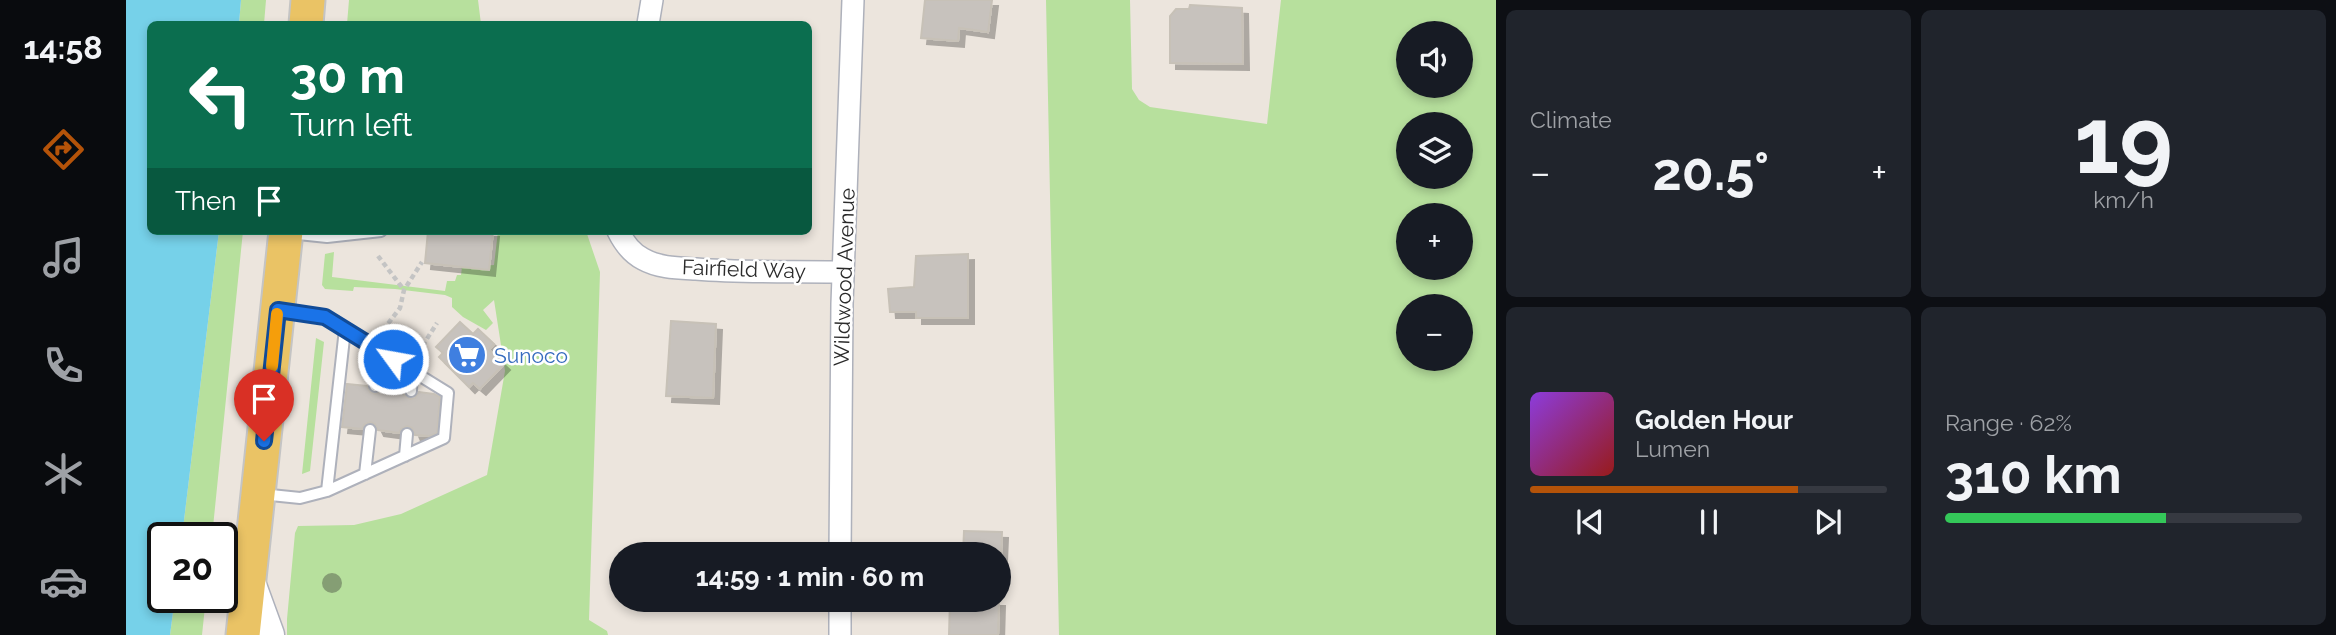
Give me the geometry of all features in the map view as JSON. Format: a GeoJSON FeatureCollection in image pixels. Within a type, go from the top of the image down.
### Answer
{"type":"FeatureCollection","features":[{"type":"Feature","properties":{"kind":"main road"},"geometry":{"type":"LineString","coordinates":[[306,21],[308,0]]}},
{"type":"Feature","properties":{"kind":"main road"},"geometry":{"type":"LineString","coordinates":[[243,635],[286,235]]}},
{"type":"Feature","properties":{"kind":"street"},"geometry":{"type":"LineString","coordinates":[[648,21],[652,0]]}},
{"type":"Feature","properties":{"kind":"street","name":"Wildwood Avenue"},"geometry":{"type":"LineString","coordinates":[[840,542],[842,272],[853,0]]}},
{"type":"Feature","properties":{"kind":"street","name":"Fairfield Way"},"geometry":{"type":"LineString","coordinates":[[620,235],[635,254],[670,267],[717,271],[842,272]]}},
{"type":"Feature","properties":{"kind":"street"},"geometry":{"type":"LineString","coordinates":[[249,580],[269,635]]}},
{"type":"Feature","properties":{"kind":"street"},"geometry":{"type":"LineString","coordinates":[[840,612],[840,635]]}},
{"type":"Feature","properties":{"kind":"lane"},"geometry":{"type":"LineString","coordinates":[[311,235],[345,235]]}},
{"type":"Feature","properties":{"kind":"lane"},"geometry":{"type":"LineString","coordinates":[[258,493],[300,498],[327,491],[444,438],[449,393],[325,317],[278,310]]}},
{"type":"Feature","properties":{"kind":"lane"},"geometry":{"type":"LineString","coordinates":[[327,491],[345,329]]}},
{"type":"Feature","properties":{"kind":"lane"},"geometry":{"type":"LineString","coordinates":[[375,348],[375,387]]}},
{"type":"Feature","properties":{"kind":"lane"},"geometry":{"type":"LineString","coordinates":[[410,369],[411,391]]}},
{"type":"Feature","properties":{"kind":"lane"},"geometry":{"type":"LineString","coordinates":[[365,474],[370,429]]}},
{"type":"Feature","properties":{"kind":"lane"},"geometry":{"type":"LineString","coordinates":[[405,456],[407,434]]}},
{"type":"Feature","properties":{"kind":"path"},"geometry":{"type":"LineString","coordinates":[[378,256],[404,290]]}},
{"type":"Feature","properties":{"kind":"path"},"geometry":{"type":"LineString","coordinates":[[375,348],[400,308],[404,290],[422,262]]}},
{"type":"Feature","properties":{"kind":"path"},"geometry":{"type":"LineString","coordinates":[[410,369],[437,323]]}},
{"type":"Feature","properties":{"kind":"green space"},"geometry":{"type":"Polygon","coordinates":[[[241,0],[266,0],[264,21],[239,21],[241,0]]]}},
{"type":"Feature","properties":{"kind":"green space"},"geometry":{"type":"Polygon","coordinates":[[[349,0],[478,0],[481,21],[347,21],[349,0]]]}},
{"type":"Feature","properties":{"kind":"green space"},"geometry":{"type":"Polygon","coordinates":[[[1046,0],[1130,0],[1132,89],[1139,100],[1150,107],[1267,124],[1281,0],[1496,0],[1496,635],[1059,635],[1046,0]]]}},
{"type":"Feature","properties":{"kind":"green space"},"geometry":{"type":"Polygon","coordinates":[[[219,235],[243,235],[214,522],[184,522],[219,235]]]}},
{"type":"Feature","properties":{"kind":"green space"},"geometry":{"type":"Polygon","coordinates":[[[498,235],[587,235],[600,272],[589,620],[607,631],[608,635],[287,635],[295,533],[298,526],[354,525],[401,514],[487,475],[505,371],[494,300],[483,310],[493,323],[486,330],[463,317],[452,307],[452,298],[445,295],[395,289],[325,289],[322,285],[325,254],[334,252],[332,277],[445,291],[447,281],[455,281],[457,275],[461,275],[462,267],[494,265],[498,235]]]}},
{"type":"Feature","properties":{"kind":"green space"},"geometry":{"type":"Polygon","coordinates":[[[316,338],[324,342],[310,471],[302,474],[316,338]]]}},
{"type":"Feature","properties":{"kind":"green space"},"geometry":{"type":"Polygon","coordinates":[[[173,613],[204,613],[202,635],[170,635],[173,613]]]}},
{"type":"Feature","properties":{"kind":"water"},"geometry":{"type":"Polygon","coordinates":[[[126,0],[241,0],[239,21],[147,21],[147,235],[219,235],[184,522],[147,522],[147,613],[173,613],[170,635],[126,635],[126,0]]]}},
{"type":"Feature","properties":{"kind":"building"},"geometry":{"type":"Polygon","coordinates":[[[925,0],[992,0],[988,32],[959,28],[958,41],[921,38],[925,0]]]}},
{"type":"Feature","properties":{"kind":"building"},"geometry":{"type":"Polygon","coordinates":[[[1190,5],[1242,8],[1243,64],[1170,63],[1170,16],[1176,9],[1189,9],[1190,5]]]}},
{"type":"Feature","properties":{"kind":"building"},"geometry":{"type":"Polygon","coordinates":[[[428,235],[493,235],[489,270],[425,263],[428,235]]]}},
{"type":"Feature","properties":{"kind":"building"},"geometry":{"type":"Polygon","coordinates":[[[968,254],[968,318],[916,318],[916,312],[890,312],[888,289],[914,287],[916,256],[968,254]]]}},
{"type":"Feature","properties":{"kind":"building"},"geometry":{"type":"Polygon","coordinates":[[[671,321],[716,324],[713,398],[666,396],[671,321]]]}},
{"type":"Feature","properties":{"kind":"building","name":"Sunoco"},"geometry":{"type":"Polygon","coordinates":[[[460,322],[473,334],[478,329],[494,344],[489,350],[504,364],[480,389],[473,383],[469,387],[439,357],[443,353],[436,347],[460,322]]]}},
{"type":"Feature","properties":{"kind":"building","name":"Sunoco"},"geometry":{"type":"Polygon","coordinates":[[[347,384],[367,386],[370,392],[375,394],[383,387],[403,390],[404,395],[410,399],[415,398],[419,392],[440,397],[437,433],[430,436],[415,435],[412,428],[407,426],[399,433],[378,430],[375,424],[370,422],[362,429],[342,427],[347,384]]]}},
{"type":"Feature","properties":{"kind":"building"},"geometry":{"type":"Polygon","coordinates":[[[964,531],[1002,532],[1002,542],[964,542],[964,531]]]}},
{"type":"Feature","properties":{"kind":"building"},"geometry":{"type":"Polygon","coordinates":[[[950,612],[999,612],[998,635],[949,635],[950,612]]]}},
{"type":"Feature","properties":{"kind":"slow traffic"},"geometry":{"type":"LineString","coordinates":[[272,366],[277,314]]}},
{"type":"Feature","properties":{"kind":"place","name":"Sunoco"},"geometry":{"type":"Point","coordinates":[467,355]}},
{"type":"Feature","properties":{"kind":"route"},"geometry":{"type":"LineString","coordinates":[[264,441],[278,310],[325,317],[393,359]]}}]}
